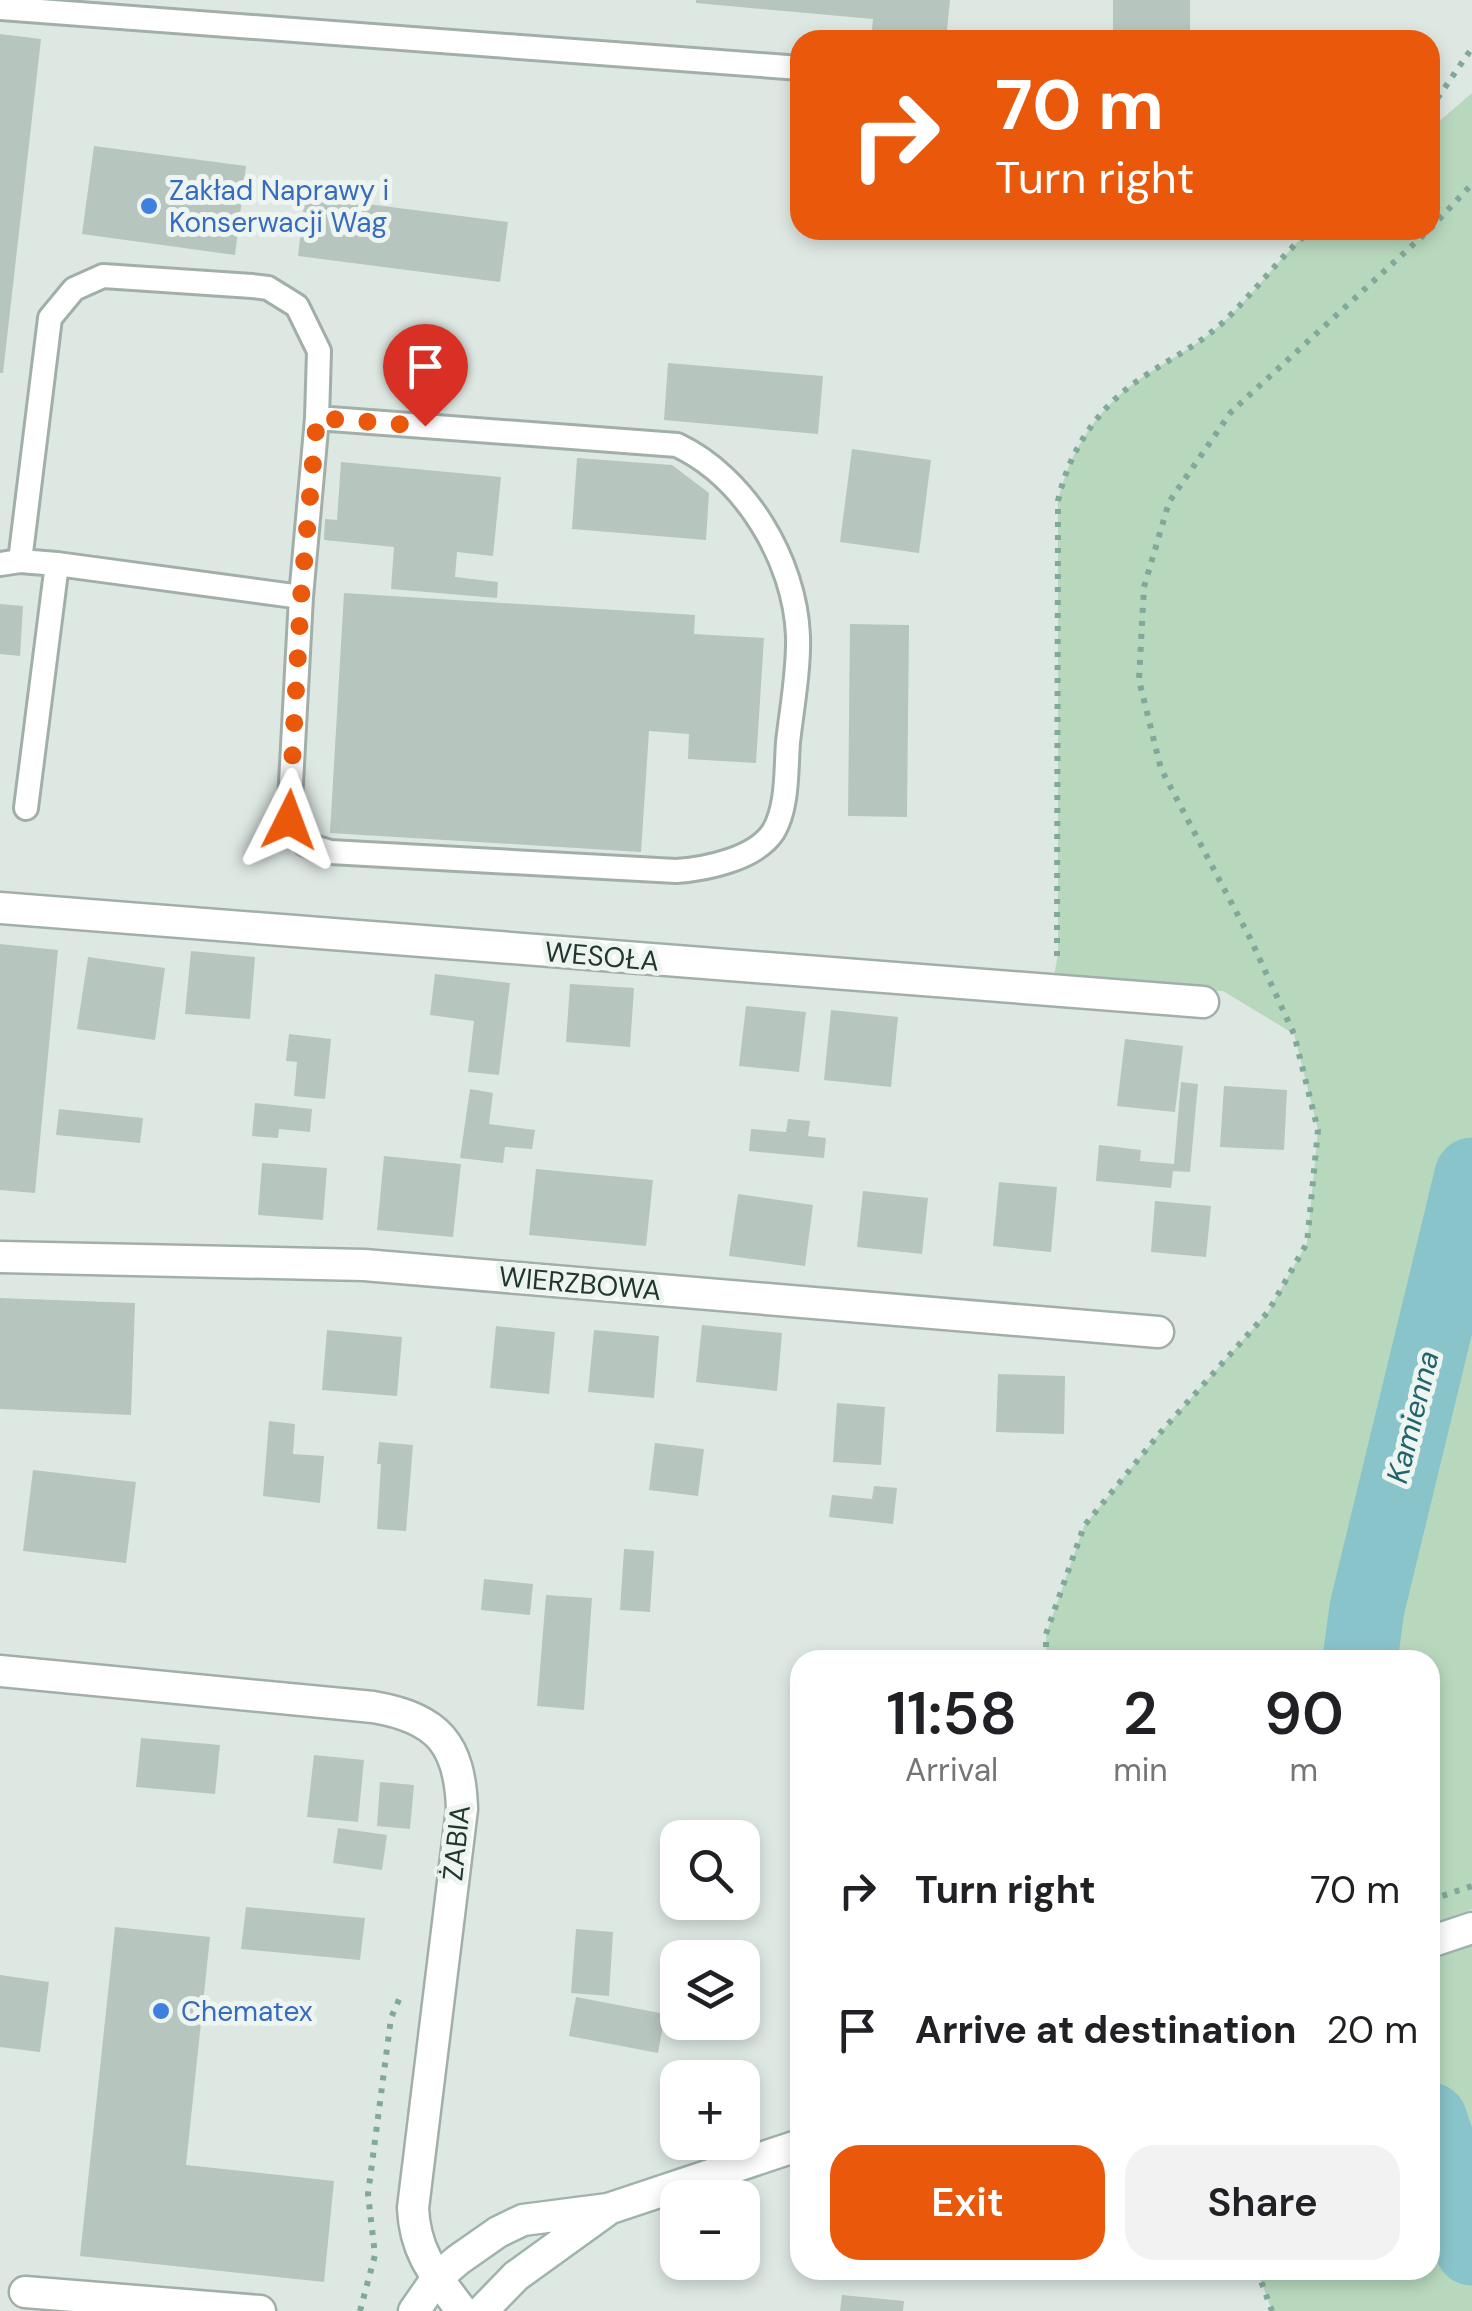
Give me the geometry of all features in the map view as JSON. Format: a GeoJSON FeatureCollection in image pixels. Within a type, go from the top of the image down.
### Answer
{"type":"FeatureCollection","features":[{"type":"Feature","properties":{"kind":"street","name":"WESOŁA"},"geometry":{"type":"LineString","coordinates":[[0,908],[1203,1002]]}},
{"type":"Feature","properties":{"kind":"street","name":"WIERZBOWA"},"geometry":{"type":"LineString","coordinates":[[0,1257],[364,1264],[1158,1332]]}},
{"type":"Feature","properties":{"kind":"street","name":"ŻABIA"},"geometry":{"type":"LineString","coordinates":[[0,1671],[396,1711],[424,1724],[447,1744],[459,1773],[462,1809],[413,2198],[414,2223],[427,2264],[462,2311]]}},
{"type":"Feature","properties":{"kind":"street"},"geometry":{"type":"LineString","coordinates":[[1440,1939],[1472,1928]]}},
{"type":"Feature","properties":{"kind":"street"},"geometry":{"type":"LineString","coordinates":[[414,2311],[437,2278],[477,2245],[523,2220],[608,2209],[790,2149]]}},
{"type":"Feature","properties":{"kind":"street"},"geometry":{"type":"LineString","coordinates":[[482,2311],[516,2276],[608,2209]]}},
{"type":"Feature","properties":{"kind":"street"},"geometry":{"type":"LineString","coordinates":[[25,2292],[260,2311]]}},
{"type":"Feature","properties":{"kind":"lane"},"geometry":{"type":"LineString","coordinates":[[0,8],[790,67]]}},
{"type":"Feature","properties":{"kind":"lane"},"geometry":{"type":"LineString","coordinates":[[301,597],[57,564],[10,562],[50,318],[74,289],[103,276],[268,288],[297,306],[318,351],[317,418],[301,597],[289,820],[305,844],[330,852],[676,871],[703,869],[751,850],[772,832],[782,804],[798,639],[795,606],[767,535],[726,477],[700,456],[677,445],[317,418]]}},
{"type":"Feature","properties":{"kind":"lane"},"geometry":{"type":"LineString","coordinates":[[26,808],[57,564]]}},
{"type":"Feature","properties":{"kind":"path"},"geometry":{"type":"LineString","coordinates":[[1440,94],[1472,48]]}},
{"type":"Feature","properties":{"kind":"path"},"geometry":{"type":"LineString","coordinates":[[1440,219],[1472,184]]}},
{"type":"Feature","properties":{"kind":"path"},"geometry":{"type":"LineString","coordinates":[[1051,992],[1058,954],[1058,501],[1065,469],[1098,417],[1141,378],[1191,350],[1302,240]]}},
{"type":"Feature","properties":{"kind":"path"},"geometry":{"type":"LineString","coordinates":[[1046,1650],[1046,1634],[1084,1526],[1160,1433],[1268,1312],[1307,1242],[1318,1130],[1294,1034],[1250,938],[1161,768],[1139,680],[1144,587],[1169,502],[1231,412],[1419,240]]}},
{"type":"Feature","properties":{"kind":"path"},"geometry":{"type":"LineString","coordinates":[[1440,1897],[1472,1886]]}},
{"type":"Feature","properties":{"kind":"path"},"geometry":{"type":"LineString","coordinates":[[360,2311],[374,2255],[368,2194],[391,2018],[404,1990]]}},
{"type":"Feature","properties":{"kind":"path"},"geometry":{"type":"LineString","coordinates":[[1261,2280],[1272,2311]]}},
{"type":"Feature","properties":{"kind":"green space"},"geometry":{"type":"Polygon","coordinates":[[[1472,93],[1472,1909],[1440,1921],[1440,1650],[1046,1650],[1046,1634],[1084,1526],[1160,1433],[1268,1312],[1307,1243],[1318,1130],[1294,1034],[1223,991],[1051,992],[1058,954],[1058,501],[1078,447],[1113,401],[1220,325],[1301,240],[1440,240],[1440,120],[1472,93]]]}},
{"type":"Feature","properties":{"kind":"green space"},"geometry":{"type":"Polygon","coordinates":[[[1472,1928],[1472,2311],[1272,2311],[1261,2280],[1440,2280],[1440,1939],[1472,1928]]]}},
{"type":"Feature","properties":{"kind":"building"},"geometry":{"type":"Polygon","coordinates":[[[950,0],[947,30],[872,30],[873,19],[696,3],[950,0]]]}},
{"type":"Feature","properties":{"kind":"building"},"geometry":{"type":"Polygon","coordinates":[[[1113,0],[1190,0],[1190,30],[1113,30],[1113,0]]]}},
{"type":"Feature","properties":{"kind":"building"},"geometry":{"type":"Polygon","coordinates":[[[0,34],[41,39],[3,373],[0,373],[0,34]]]}},
{"type":"Feature","properties":{"kind":"building"},"geometry":{"type":"Polygon","coordinates":[[[94,146],[246,166],[235,255],[82,234],[94,146]]]}},
{"type":"Feature","properties":{"kind":"building"},"geometry":{"type":"Polygon","coordinates":[[[305,196],[508,222],[500,282],[298,256],[305,196]]]}},
{"type":"Feature","properties":{"kind":"building"},"geometry":{"type":"Polygon","coordinates":[[[668,363],[823,376],[818,434],[664,420],[668,363]]]}},
{"type":"Feature","properties":{"kind":"building"},"geometry":{"type":"Polygon","coordinates":[[[852,449],[931,460],[919,553],[840,542],[852,449]]]}},
{"type":"Feature","properties":{"kind":"building"},"geometry":{"type":"Polygon","coordinates":[[[577,458],[672,465],[709,493],[706,540],[572,529],[577,458]]]}},
{"type":"Feature","properties":{"kind":"building"},"geometry":{"type":"Polygon","coordinates":[[[341,462],[501,477],[493,556],[457,552],[455,577],[498,582],[497,598],[391,589],[394,547],[324,540],[325,519],[337,520],[341,462]]]}},
{"type":"Feature","properties":{"kind":"building"},"geometry":{"type":"Polygon","coordinates":[[[344,593],[695,615],[694,634],[764,638],[756,763],[688,759],[689,734],[649,731],[641,852],[330,833],[344,593]]]}},
{"type":"Feature","properties":{"kind":"building"},"geometry":{"type":"Polygon","coordinates":[[[0,604],[23,606],[20,656],[0,654],[0,604]]]}},
{"type":"Feature","properties":{"kind":"building"},"geometry":{"type":"Polygon","coordinates":[[[850,624],[909,625],[907,817],[848,816],[850,624]]]}},
{"type":"Feature","properties":{"kind":"building"},"geometry":{"type":"Polygon","coordinates":[[[0,944],[58,950],[35,1193],[0,1190],[0,944]]]}},
{"type":"Feature","properties":{"kind":"building"},"geometry":{"type":"Polygon","coordinates":[[[191,951],[255,957],[250,1019],[185,1014],[191,951]]]}},
{"type":"Feature","properties":{"kind":"building"},"geometry":{"type":"Polygon","coordinates":[[[88,957],[165,968],[155,1040],[77,1029],[88,957]]]}},
{"type":"Feature","properties":{"kind":"building"},"geometry":{"type":"Polygon","coordinates":[[[435,974],[510,983],[499,1075],[468,1072],[474,1021],[430,1015],[435,974]]]}},
{"type":"Feature","properties":{"kind":"building"},"geometry":{"type":"Polygon","coordinates":[[[570,984],[634,988],[630,1047],[566,1042],[570,984]]]}},
{"type":"Feature","properties":{"kind":"building"},"geometry":{"type":"Polygon","coordinates":[[[746,1006],[806,1012],[799,1072],[739,1066],[746,1006]]]}},
{"type":"Feature","properties":{"kind":"building"},"geometry":{"type":"Polygon","coordinates":[[[831,1010],[898,1017],[891,1087],[824,1080],[831,1010]]]}},
{"type":"Feature","properties":{"kind":"building"},"geometry":{"type":"Polygon","coordinates":[[[289,1034],[331,1039],[325,1099],[294,1096],[297,1062],[286,1061],[289,1034]]]}},
{"type":"Feature","properties":{"kind":"building"},"geometry":{"type":"Polygon","coordinates":[[[1125,1039],[1183,1046],[1175,1112],[1117,1106],[1125,1039]]]}},
{"type":"Feature","properties":{"kind":"building"},"geometry":{"type":"Polygon","coordinates":[[[1181,1082],[1198,1084],[1190,1172],[1173,1171],[1171,1188],[1096,1181],[1099,1145],[1141,1150],[1140,1161],[1174,1164],[1181,1082]]]}},
{"type":"Feature","properties":{"kind":"building"},"geometry":{"type":"Polygon","coordinates":[[[1224,1086],[1287,1090],[1284,1150],[1220,1147],[1224,1086]]]}},
{"type":"Feature","properties":{"kind":"building"},"geometry":{"type":"Polygon","coordinates":[[[470,1089],[493,1093],[489,1124],[535,1130],[532,1149],[505,1147],[503,1163],[460,1158],[470,1089]]]}},
{"type":"Feature","properties":{"kind":"building"},"geometry":{"type":"Polygon","coordinates":[[[255,1103],[312,1109],[310,1132],[279,1129],[278,1138],[252,1136],[255,1103]]]}},
{"type":"Feature","properties":{"kind":"building"},"geometry":{"type":"Polygon","coordinates":[[[59,1109],[143,1118],[140,1143],[56,1135],[59,1109]]]}},
{"type":"Feature","properties":{"kind":"building"},"geometry":{"type":"Polygon","coordinates":[[[788,1119],[810,1121],[808,1136],[826,1138],[824,1158],[749,1151],[751,1129],[786,1132],[788,1119]]]}},
{"type":"Feature","properties":{"kind":"building"},"geometry":{"type":"Polygon","coordinates":[[[384,1156],[461,1164],[453,1237],[377,1230],[384,1156]]]}},
{"type":"Feature","properties":{"kind":"building"},"geometry":{"type":"Polygon","coordinates":[[[262,1163],[327,1168],[323,1220],[258,1215],[262,1163]]]}},
{"type":"Feature","properties":{"kind":"building"},"geometry":{"type":"Polygon","coordinates":[[[536,1169],[653,1180],[646,1246],[529,1235],[536,1169]]]}},
{"type":"Feature","properties":{"kind":"building"},"geometry":{"type":"Polygon","coordinates":[[[999,1182],[1057,1187],[1051,1252],[993,1246],[999,1182]]]}},
{"type":"Feature","properties":{"kind":"building"},"geometry":{"type":"Polygon","coordinates":[[[863,1191],[928,1198],[922,1254],[857,1247],[863,1191]]]}},
{"type":"Feature","properties":{"kind":"building"},"geometry":{"type":"Polygon","coordinates":[[[738,1194],[813,1205],[805,1266],[729,1256],[738,1194]]]}},
{"type":"Feature","properties":{"kind":"building"},"geometry":{"type":"Polygon","coordinates":[[[1155,1201],[1211,1206],[1206,1257],[1151,1252],[1155,1201]]]}},
{"type":"Feature","properties":{"kind":"building"},"geometry":{"type":"Polygon","coordinates":[[[0,1298],[135,1303],[131,1415],[0,1409],[0,1298]]]}},
{"type":"Feature","properties":{"kind":"building"},"geometry":{"type":"Polygon","coordinates":[[[702,1325],[782,1333],[777,1391],[696,1382],[702,1325]]]}},
{"type":"Feature","properties":{"kind":"building"},"geometry":{"type":"Polygon","coordinates":[[[496,1326],[555,1332],[549,1394],[490,1388],[496,1326]]]}},
{"type":"Feature","properties":{"kind":"building"},"geometry":{"type":"Polygon","coordinates":[[[327,1330],[402,1337],[397,1396],[322,1390],[327,1330]]]}},
{"type":"Feature","properties":{"kind":"building"},"geometry":{"type":"Polygon","coordinates":[[[594,1330],[659,1336],[654,1398],[588,1392],[594,1330]]]}},
{"type":"Feature","properties":{"kind":"building"},"geometry":{"type":"Polygon","coordinates":[[[998,1374],[1065,1376],[1064,1434],[996,1432],[998,1374]]]}},
{"type":"Feature","properties":{"kind":"building"},"geometry":{"type":"Polygon","coordinates":[[[837,1403],[885,1407],[881,1465],[833,1462],[837,1403]]]}},
{"type":"Feature","properties":{"kind":"building"},"geometry":{"type":"Polygon","coordinates":[[[269,1421],[295,1424],[293,1454],[324,1456],[320,1503],[263,1496],[269,1421]]]}},
{"type":"Feature","properties":{"kind":"building"},"geometry":{"type":"Polygon","coordinates":[[[379,1442],[413,1445],[406,1531],[377,1529],[379,1442]]]}},
{"type":"Feature","properties":{"kind":"building"},"geometry":{"type":"Polygon","coordinates":[[[655,1443],[704,1449],[698,1496],[649,1490],[655,1443]]]}},
{"type":"Feature","properties":{"kind":"building"},"geometry":{"type":"Polygon","coordinates":[[[33,1470],[136,1482],[126,1563],[23,1551],[33,1470]]]}},
{"type":"Feature","properties":{"kind":"building"},"geometry":{"type":"Polygon","coordinates":[[[874,1486],[897,1488],[893,1524],[829,1517],[832,1495],[872,1499],[874,1486]]]}},
{"type":"Feature","properties":{"kind":"building"},"geometry":{"type":"Polygon","coordinates":[[[624,1549],[654,1551],[650,1612],[620,1610],[624,1549]]]}},
{"type":"Feature","properties":{"kind":"building"},"geometry":{"type":"Polygon","coordinates":[[[484,1579],[533,1584],[530,1615],[481,1610],[484,1579]]]}},
{"type":"Feature","properties":{"kind":"building"},"geometry":{"type":"Polygon","coordinates":[[[546,1595],[592,1598],[584,1710],[537,1706],[546,1595]]]}},
{"type":"Feature","properties":{"kind":"building"},"geometry":{"type":"Polygon","coordinates":[[[141,1738],[220,1745],[215,1794],[136,1787],[141,1738]]]}},
{"type":"Feature","properties":{"kind":"building"},"geometry":{"type":"Polygon","coordinates":[[[314,1755],[364,1760],[358,1822],[307,1817],[314,1755]]]}},
{"type":"Feature","properties":{"kind":"building"},"geometry":{"type":"Polygon","coordinates":[[[380,1782],[414,1785],[410,1829],[377,1826],[380,1782]]]}},
{"type":"Feature","properties":{"kind":"building"},"geometry":{"type":"Polygon","coordinates":[[[338,1828],[387,1835],[382,1870],[333,1863],[338,1828]]]}},
{"type":"Feature","properties":{"kind":"building"},"geometry":{"type":"Polygon","coordinates":[[[246,1907],[365,1918],[360,1960],[241,1949],[246,1907]]]}},
{"type":"Feature","properties":{"kind":"building"},"geometry":{"type":"Polygon","coordinates":[[[115,1927],[210,1937],[186,2165],[334,2181],[324,2282],[80,2256],[115,1927]]]}},
{"type":"Feature","properties":{"kind":"building"},"geometry":{"type":"Polygon","coordinates":[[[576,1929],[613,1932],[609,1996],[571,1993],[576,1929]]]}},
{"type":"Feature","properties":{"kind":"building"},"geometry":{"type":"Polygon","coordinates":[[[0,1975],[49,1982],[40,2052],[0,2047],[0,1975]]]}},
{"type":"Feature","properties":{"kind":"building"},"geometry":{"type":"Polygon","coordinates":[[[576,1997],[660,2013],[658,2053],[569,2036],[576,1997]]]}},
{"type":"Feature","properties":{"kind":"building"},"geometry":{"type":"Polygon","coordinates":[[[842,2295],[904,2301],[903,2311],[840,2311],[842,2295]]]}},
{"type":"Feature","properties":{"kind":"waterway","name":"Kamienna"},"geometry":{"type":"LineString","coordinates":[[1361,1650],[1367,1608],[1472,1175]]}},
{"type":"Feature","properties":{"kind":"waterway","name":"Kamienna"},"geometry":{"type":"LineString","coordinates":[[1440,2150],[1472,2248]]}},
{"type":"Feature","properties":{"kind":"place","name":"Zakład Naprawy i Konserwacji Wag"},"geometry":{"type":"Point","coordinates":[149,206]}},
{"type":"Feature","properties":{"kind":"place","name":"Chematex"},"geometry":{"type":"Point","coordinates":[161,2011]}},
{"type":"Feature","properties":{"kind":"route"},"geometry":{"type":"LineString","coordinates":[[289,820],[301,597],[317,418],[425,426]]}}]}
